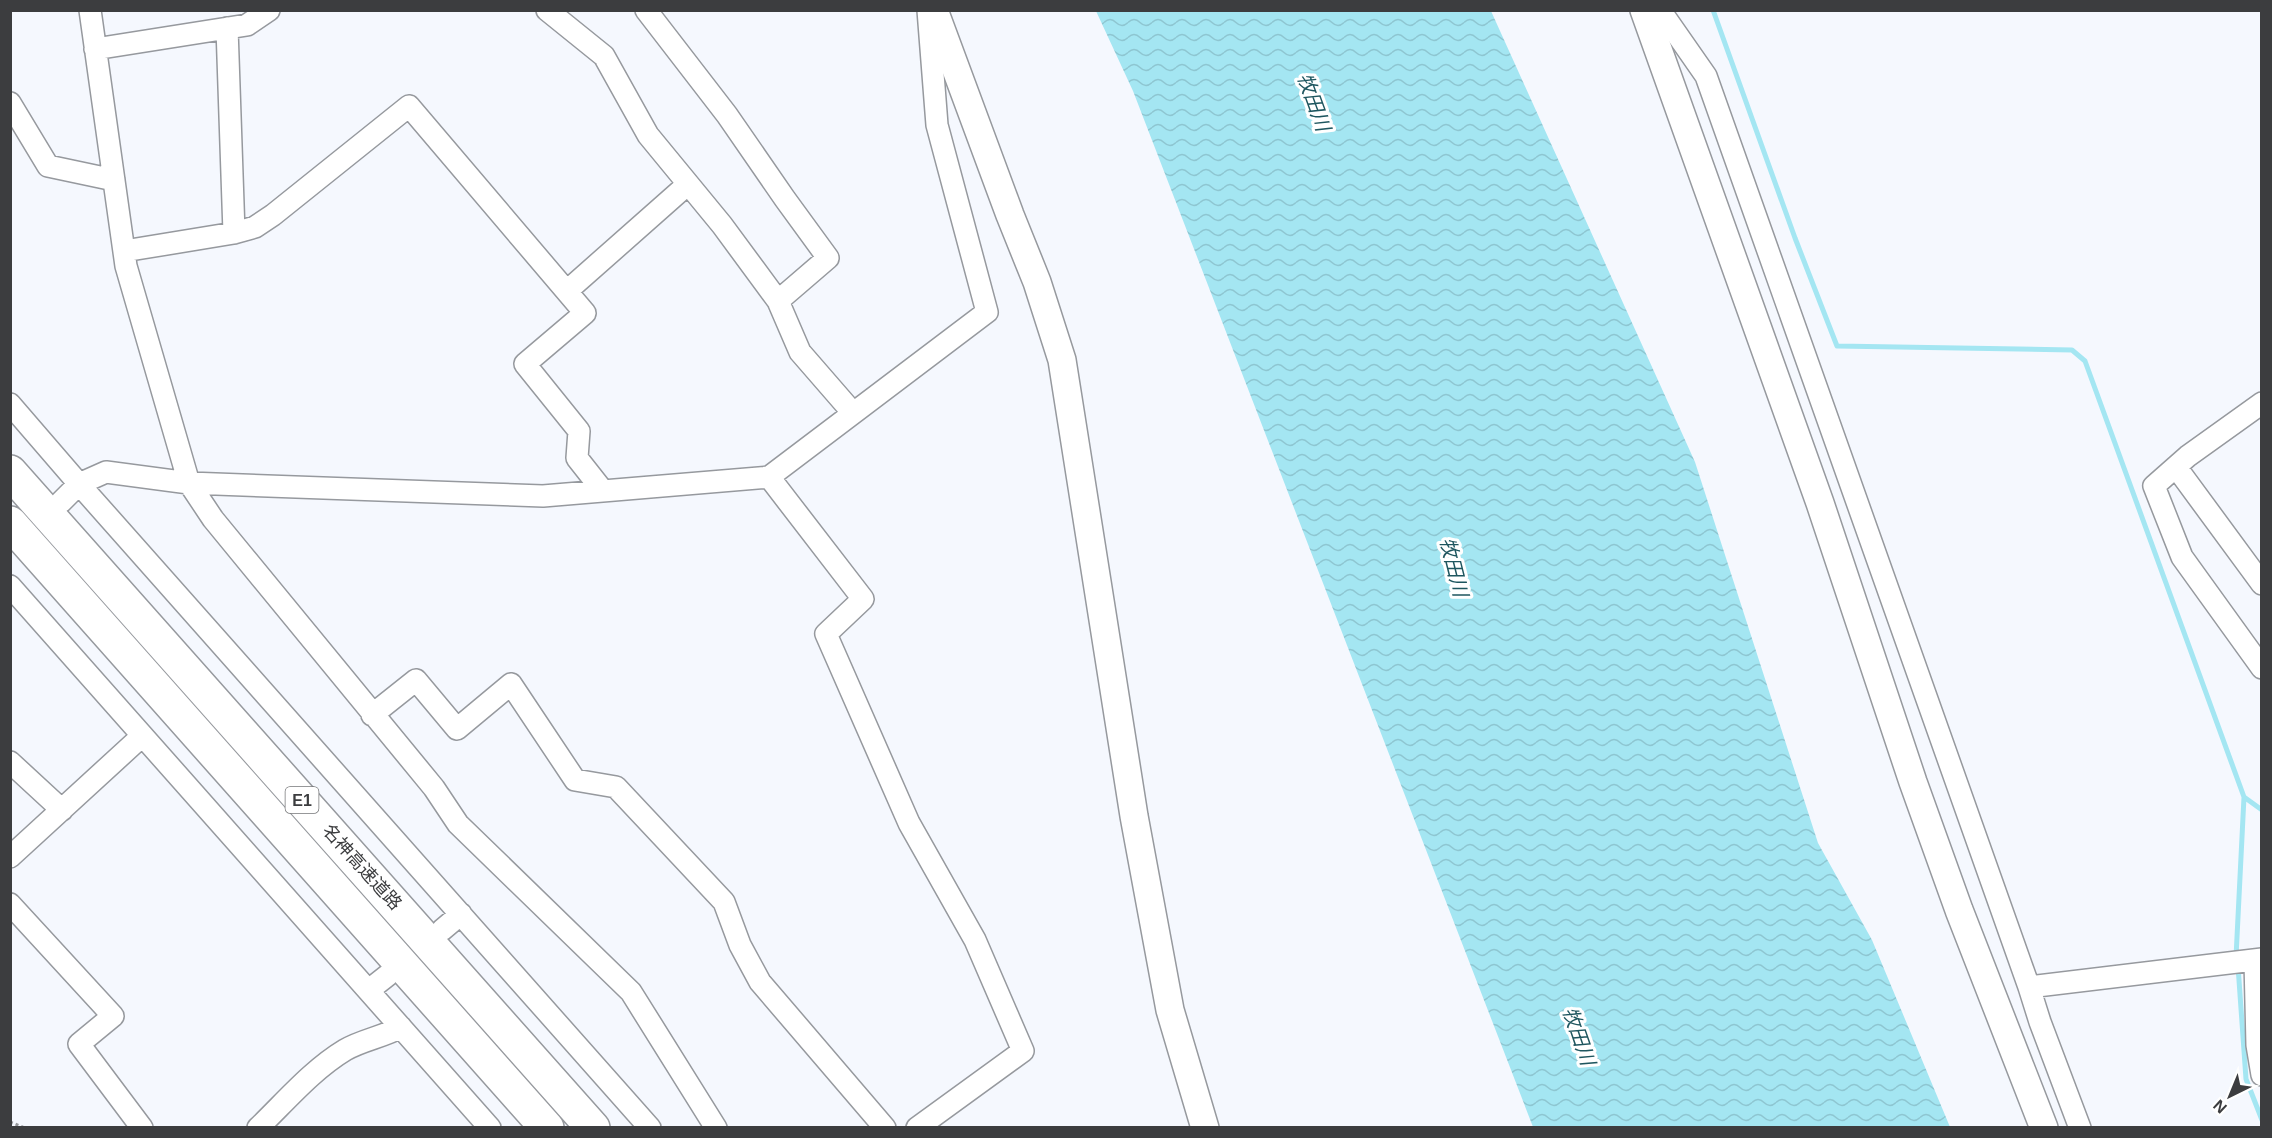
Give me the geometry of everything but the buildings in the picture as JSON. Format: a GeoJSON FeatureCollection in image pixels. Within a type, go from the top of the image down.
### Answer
{"type":"FeatureCollection","features":[{"type":"Feature","properties":{"kind":"highway","name":"名神高速道路"},"geometry":{"type":"LineString","coordinates":[[10,472],[593,1128]]}},
{"type":"Feature","properties":{"kind":"highway","name":"名神高速道路"},"geometry":{"type":"LineString","coordinates":[[10,523],[547,1128]]}},
{"type":"Feature","properties":{"kind":"street"},"geometry":{"type":"LineString","coordinates":[[90,10],[126,266],[189,483],[213,519],[434,788],[458,824],[631,992],[716,1128]]}},
{"type":"Feature","properties":{"kind":"street"},"geometry":{"type":"LineString","coordinates":[[95,49],[247,25],[269,10]]}},
{"type":"Feature","properties":{"kind":"street"},"geometry":{"type":"LineString","coordinates":[[547,10],[604,56],[648,135],[722,225],[778,301],[800,352],[853,413]]}},
{"type":"Feature","properties":{"kind":"street"},"geometry":{"type":"LineString","coordinates":[[646,10],[727,115],[828,258],[778,301]]}},
{"type":"Feature","properties":{"kind":"street"},"geometry":{"type":"LineString","coordinates":[[61,502],[79,484],[106,471],[189,483],[543,496],[769,477],[987,312],[937,125],[928,10]]}},
{"type":"Feature","properties":{"kind":"street"},"geometry":{"type":"LineString","coordinates":[[934,10],[1037,282],[1062,360],[1134,816],[1170,1010],[1205,1128]]}},
{"type":"Feature","properties":{"kind":"street"},"geometry":{"type":"LineString","coordinates":[[1644,10],[1820,503],[1912,782],[2044,1128]]}},
{"type":"Feature","properties":{"kind":"street"},"geometry":{"type":"LineString","coordinates":[[1660,10],[1706,76],[2040,1022],[2080,1128]]}},
{"type":"Feature","properties":{"kind":"street"},"geometry":{"type":"LineString","coordinates":[[226,28],[234,233]]}},
{"type":"Feature","properties":{"kind":"street"},"geometry":{"type":"LineString","coordinates":[[11,105],[48,166],[114,180]]}},
{"type":"Feature","properties":{"kind":"street"},"geometry":{"type":"LineString","coordinates":[[124,251],[234,233],[255,227],[409,106],[585,313],[525,364],[579,431],[577,458],[603,491]]}},
{"type":"Feature","properties":{"kind":"street"},"geometry":{"type":"LineString","coordinates":[[567,291],[688,184]]}},
{"type":"Feature","properties":{"kind":"street"},"geometry":{"type":"LineString","coordinates":[[10,404],[650,1128]]}},
{"type":"Feature","properties":{"kind":"street"},"geometry":{"type":"LineString","coordinates":[[2258,413],[2176,467],[2154,486],[2182,557],[2262,668]]}},
{"type":"Feature","properties":{"kind":"street"},"geometry":{"type":"LineString","coordinates":[[2176,467],[2262,584]]}},
{"type":"Feature","properties":{"kind":"street"},"geometry":{"type":"LineString","coordinates":[[769,477],[863,599],[826,634],[909,823],[975,940],[1023,1051],[917,1128]]}},
{"type":"Feature","properties":{"kind":"street"},"geometry":{"type":"LineString","coordinates":[[10,586],[490,1128]]}},
{"type":"Feature","properties":{"kind":"street"},"geometry":{"type":"LineString","coordinates":[[372,714],[416,680],[457,729],[512,684],[574,780],[616,787],[724,902],[740,945],[760,982],[885,1128]]}},
{"type":"Feature","properties":{"kind":"street"},"geometry":{"type":"LineString","coordinates":[[10,857],[142,736]]}},
{"type":"Feature","properties":{"kind":"street"},"geometry":{"type":"LineString","coordinates":[[10,762],[62,810]]}},
{"type":"Feature","properties":{"kind":"street"},"geometry":{"type":"LineString","coordinates":[[10,904],[113,1016],[79,1044],[142,1128]]}},
{"type":"Feature","properties":{"kind":"street"},"geometry":{"type":"LineString","coordinates":[[442,930],[461,914]]}},
{"type":"Feature","properties":{"kind":"street"},"geometry":{"type":"LineString","coordinates":[[2029,987],[2259,962],[2257,1046],[2262,1075]]}},
{"type":"Feature","properties":{"kind":"street"},"geometry":{"type":"LineString","coordinates":[[369,990],[388,975]]}},
{"type":"Feature","properties":{"kind":"street"},"geometry":{"type":"LineString","coordinates":[[258,1128],[311,1075],[346,1049],[401,1027]]}},
{"type":"Feature","properties":{"kind":"path"},"geometry":{"type":"LineString","coordinates":[[10,1122],[25,1128]]}},
{"type":"Feature","properties":{"kind":"water","name":"牧田川"},"geometry":{"type":"Polygon","coordinates":[[[1096,11],[1491,11],[1695,462],[1818,843],[1872,940],[1950,1127],[1533,1127],[1133,91],[1096,11]]]}},
{"type":"Feature","properties":{"kind":"waterway"},"geometry":{"type":"LineString","coordinates":[[1713,10],[1795,238],[1837,346],[2072,350],[2085,361],[2244,797],[2236,957]]}},
{"type":"Feature","properties":{"kind":"waterway"},"geometry":{"type":"LineString","coordinates":[[2244,797],[2262,810]]}},
{"type":"Feature","properties":{"kind":"waterway"},"geometry":{"type":"LineString","coordinates":[[2238,966],[2246,1079],[2262,1120]]}}]}
